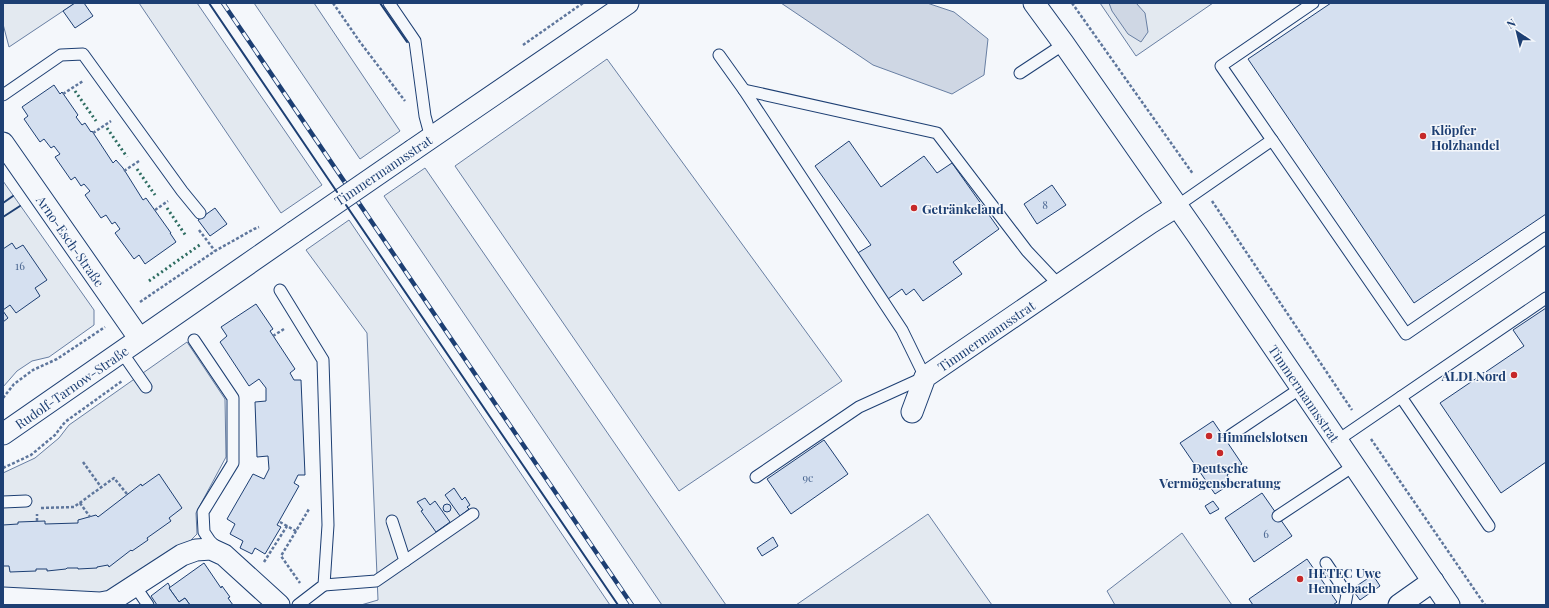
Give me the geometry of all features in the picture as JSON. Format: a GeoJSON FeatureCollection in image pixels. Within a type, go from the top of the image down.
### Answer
{"type":"FeatureCollection","features":[{"type":"Feature","properties":{"kind":"street","name":"Timmermannsstrat"},"geometry":{"type":"LineString","coordinates":[[139,338],[628,3]]}},
{"type":"Feature","properties":{"kind":"street","name":"Timmermannsstrat"},"geometry":{"type":"LineString","coordinates":[[1034,3],[1177,206],[1338,440],[1449,605]]}},
{"type":"Feature","properties":{"kind":"street","name":"Arno-Esch-Straße"},"geometry":{"type":"LineString","coordinates":[[3,143],[139,338]]}},
{"type":"Feature","properties":{"kind":"street","name":"Timmermannsstrat"},"geometry":{"type":"LineString","coordinates":[[912,412],[925,377],[1177,206]]}},
{"type":"Feature","properties":{"kind":"street","name":"Rudolf-Tarnow-Straße"},"geometry":{"type":"LineString","coordinates":[[3,434],[139,338]]}},
{"type":"Feature","properties":{"kind":"street"},"geometry":{"type":"LineString","coordinates":[[3,598],[100,603],[111,601],[182,556],[196,550],[212,549],[224,555],[279,605]]}},
{"type":"Feature","properties":{"kind":"street"},"geometry":{"type":"LineString","coordinates":[[1398,605],[1433,581]]}},
{"type":"Feature","properties":{"kind":"lane"},"geometry":{"type":"LineString","coordinates":[[389,3],[415,41],[425,116],[430,138]]}},
{"type":"Feature","properties":{"kind":"lane"},"geometry":{"type":"LineString","coordinates":[[1313,3],[1221,66],[1406,334],[1546,238]]}},
{"type":"Feature","properties":{"kind":"lane"},"geometry":{"type":"LineString","coordinates":[[1020,73],[1064,44]]}},
{"type":"Feature","properties":{"kind":"lane"},"geometry":{"type":"LineString","coordinates":[[3,95],[61,55],[83,54],[182,191],[200,213]]}},
{"type":"Feature","properties":{"kind":"lane"},"geometry":{"type":"LineString","coordinates":[[719,55],[744,90],[902,330],[925,377],[859,407],[756,477]]}},
{"type":"Feature","properties":{"kind":"lane"},"geometry":{"type":"LineString","coordinates":[[744,90],[937,133],[1027,251],[1059,285]]}},
{"type":"Feature","properties":{"kind":"lane"},"geometry":{"type":"LineString","coordinates":[[1177,206],[1272,140]]}},
{"type":"Feature","properties":{"kind":"lane"},"geometry":{"type":"LineString","coordinates":[[280,290],[323,360],[328,526],[324,585]]}},
{"type":"Feature","properties":{"kind":"lane"},"geometry":{"type":"LineString","coordinates":[[1338,440],[1546,298]]}},
{"type":"Feature","properties":{"kind":"lane"},"geometry":{"type":"LineString","coordinates":[[194,340],[233,398],[233,463],[203,512],[204,532],[210,541],[224,555]]}},
{"type":"Feature","properties":{"kind":"lane"},"geometry":{"type":"LineString","coordinates":[[121,351],[146,387]]}},
{"type":"Feature","properties":{"kind":"lane"},"geometry":{"type":"LineString","coordinates":[[1231,435],[1301,388]]}},
{"type":"Feature","properties":{"kind":"lane"},"geometry":{"type":"LineString","coordinates":[[1401,397],[1489,526]]}},
{"type":"Feature","properties":{"kind":"lane"},"geometry":{"type":"LineString","coordinates":[[1278,516],[1354,465]]}},
{"type":"Feature","properties":{"kind":"lane"},"geometry":{"type":"LineString","coordinates":[[3,502],[26,501]]}},
{"type":"Feature","properties":{"kind":"lane"},"geometry":{"type":"LineString","coordinates":[[298,605],[324,585],[376,580],[472,514]]}},
{"type":"Feature","properties":{"kind":"lane"},"geometry":{"type":"LineString","coordinates":[[392,521],[405,561]]}},
{"type":"Feature","properties":{"kind":"lane"},"geometry":{"type":"LineString","coordinates":[[1326,563],[1347,594],[1344,605]]}},
{"type":"Feature","properties":{"kind":"lane"},"geometry":{"type":"LineString","coordinates":[[136,586],[148,605]]}},
{"type":"Feature","properties":{"kind":"path"},"geometry":{"type":"LineString","coordinates":[[333,3],[406,103]]}},
{"type":"Feature","properties":{"kind":"path"},"geometry":{"type":"LineString","coordinates":[[1072,3],[1202,188],[1485,605]]}},
{"type":"Feature","properties":{"kind":"path"},"geometry":{"type":"LineString","coordinates":[[63,94],[96,72]]}},
{"type":"Feature","properties":{"kind":"path"},"geometry":{"type":"LineString","coordinates":[[3,398],[14,384],[33,370],[57,359],[214,251],[254,229],[264,226],[294,232]]}},
{"type":"Feature","properties":{"kind":"path"},"geometry":{"type":"LineString","coordinates":[[273,336],[287,327]]}},
{"type":"Feature","properties":{"kind":"path"},"geometry":{"type":"LineString","coordinates":[[83,462],[101,487]]}},
{"type":"Feature","properties":{"kind":"path"},"geometry":{"type":"LineString","coordinates":[[37,508],[74,507],[114,478],[127,494]]}},
{"type":"Feature","properties":{"kind":"path"},"geometry":{"type":"LineString","coordinates":[[80,503],[90,517]]}},
{"type":"Feature","properties":{"kind":"path"},"geometry":{"type":"LineString","coordinates":[[309,597],[282,556],[312,504]]}},
{"type":"Feature","properties":{"kind":"path"},"geometry":{"type":"LineString","coordinates":[[280,522],[296,531]]}},
{"type":"Feature","properties":{"kind":"path"},"geometry":{"type":"LineString","coordinates":[[253,581],[287,526]]}},
{"type":"Feature","properties":{"kind":"shaded area"},"geometry":{"type":"Polygon","coordinates":[[[3,3],[75,3],[9,47],[3,24],[3,3]]]}},
{"type":"Feature","properties":{"kind":"shaded area"},"geometry":{"type":"Polygon","coordinates":[[[139,3],[197,3],[322,185],[281,213],[139,3]]]}},
{"type":"Feature","properties":{"kind":"shaded area"},"geometry":{"type":"Polygon","coordinates":[[[254,3],[314,3],[400,131],[360,159],[254,3]]]}},
{"type":"Feature","properties":{"kind":"shaded area"},"geometry":{"type":"Polygon","coordinates":[[[781,3],[927,3],[954,12],[988,39],[984,75],[952,94],[873,65],[781,3]]]}},
{"type":"Feature","properties":{"kind":"shaded area"},"geometry":{"type":"Polygon","coordinates":[[[1100,3],[1213,3],[1136,56],[1100,3]]]}},
{"type":"Feature","properties":{"kind":"shaded area"},"geometry":{"type":"Polygon","coordinates":[[[1109,3],[1136,3],[1145,13],[1148,32],[1141,42],[1128,34],[1112,11],[1109,3]]]}},
{"type":"Feature","properties":{"kind":"shaded area"},"geometry":{"type":"Polygon","coordinates":[[[607,59],[842,381],[679,491],[455,166],[607,59]]]}},
{"type":"Feature","properties":{"kind":"shaded area"},"geometry":{"type":"Polygon","coordinates":[[[425,168],[726,605],[662,605],[384,196],[425,168]]]}},
{"type":"Feature","properties":{"kind":"shaded area"},"geometry":{"type":"Polygon","coordinates":[[[3,181],[94,310],[94,325],[49,357],[32,361],[17,371],[3,387],[3,181]]]}},
{"type":"Feature","properties":{"kind":"shaded area"},"geometry":{"type":"Polygon","coordinates":[[[349,220],[610,605],[361,605],[378,600],[367,333],[306,250],[349,220]]]}},
{"type":"Feature","properties":{"kind":"shaded area"},"geometry":{"type":"Polygon","coordinates":[[[187,342],[225,399],[226,457],[196,513],[197,534],[188,543],[102,598],[3,593],[3,473],[35,458],[59,438],[69,425],[187,342]]]}},
{"type":"Feature","properties":{"kind":"shaded area"},"geometry":{"type":"Polygon","coordinates":[[[928,514],[992,605],[796,605],[928,514]]]}},
{"type":"Feature","properties":{"kind":"shaded area"},"geometry":{"type":"Polygon","coordinates":[[[1182,533],[1232,605],[1115,605],[1107,591],[1182,533]]]}},
{"type":"Feature","properties":{"kind":"building"},"geometry":{"type":"Polygon","coordinates":[[[75,3],[84,3],[93,16],[75,28],[63,11],[75,3]]]}},
{"type":"Feature","properties":{"kind":"building","name":"Klöpfer Holzhandel"},"geometry":{"type":"Polygon","coordinates":[[[1331,3],[1546,3],[1546,214],[1414,303],[1248,59],[1331,3]]]}},
{"type":"Feature","properties":{"kind":"building"},"geometry":{"type":"Polygon","coordinates":[[[54,85],[60,94],[62,92],[78,115],[76,117],[82,125],[85,123],[91,132],[92,131],[113,163],[116,160],[123,168],[143,200],[146,198],[176,242],[145,264],[139,255],[134,259],[115,233],[120,229],[115,222],[112,224],[106,215],[101,218],[85,195],[90,191],[84,184],[81,186],[75,177],[71,180],[55,157],[60,154],[54,146],[51,148],[44,139],[40,142],[24,119],[28,116],[22,107],[54,85]]]}},
{"type":"Feature","properties":{"kind":"building","name":"Getränkeland"},"geometry":{"type":"Polygon","coordinates":[[[849,141],[881,187],[924,156],[937,173],[952,163],[999,229],[953,262],[962,274],[923,301],[914,289],[906,295],[902,289],[888,299],[856,254],[871,245],[815,166],[849,141]]]}},
{"type":"Feature","properties":{"kind":"building"},"geometry":{"type":"Polygon","coordinates":[[[1052,185],[1066,205],[1037,224],[1024,204],[1052,185]]]}},
{"type":"Feature","properties":{"kind":"building"},"geometry":{"type":"Polygon","coordinates":[[[215,208],[227,224],[210,236],[198,220],[215,208]]]}},
{"type":"Feature","properties":{"kind":"building"},"geometry":{"type":"Polygon","coordinates":[[[12,243],[16,249],[23,245],[47,280],[35,288],[40,296],[16,313],[10,305],[3,310],[3,249],[12,243]]]}},
{"type":"Feature","properties":{"kind":"building"},"geometry":{"type":"Polygon","coordinates":[[[256,304],[273,329],[270,331],[295,369],[290,373],[294,380],[301,380],[305,475],[298,475],[294,483],[299,486],[277,525],[281,527],[265,554],[255,548],[252,554],[240,548],[243,541],[230,534],[235,524],[227,519],[253,474],[264,479],[269,469],[268,456],[257,457],[255,402],[266,401],[266,388],[259,379],[249,386],[220,342],[227,336],[221,327],[256,304]]]}},
{"type":"Feature","properties":{"kind":"building","name":"ALDI Nord"},"geometry":{"type":"Polygon","coordinates":[[[1546,308],[1546,462],[1501,493],[1440,403],[1524,346],[1513,330],[1546,308]]]}},
{"type":"Feature","properties":{"kind":"building"},"geometry":{"type":"Polygon","coordinates":[[[3,311],[8,318],[3,322],[3,311]]]}},
{"type":"Feature","properties":{"kind":"building"},"geometry":{"type":"Polygon","coordinates":[[[1213,421],[1242,464],[1227,475],[1232,483],[1215,494],[1180,443],[1213,421]]]}},
{"type":"Feature","properties":{"kind":"building"},"geometry":{"type":"Polygon","coordinates":[[[824,440],[848,474],[791,514],[767,479],[824,440]]]}},
{"type":"Feature","properties":{"kind":"building"},"geometry":{"type":"Polygon","coordinates":[[[159,474],[182,508],[169,518],[171,521],[147,538],[148,540],[132,551],[131,550],[109,567],[108,565],[97,568],[67,568],[47,571],[47,569],[36,569],[36,571],[10,572],[9,566],[3,566],[3,525],[18,524],[18,522],[45,521],[45,524],[78,523],[78,520],[96,515],[98,517],[141,484],[142,486],[159,474]]]}},
{"type":"Feature","properties":{"kind":"building"},"geometry":{"type":"Polygon","coordinates":[[[454,488],[462,500],[465,497],[470,505],[467,507],[469,509],[460,516],[445,495],[454,488]]]}},
{"type":"Feature","properties":{"kind":"building"},"geometry":{"type":"Polygon","coordinates":[[[1262,493],[1292,536],[1254,562],[1225,518],[1262,493]]]}},
{"type":"Feature","properties":{"kind":"building"},"geometry":{"type":"Polygon","coordinates":[[[425,498],[430,505],[435,501],[450,522],[436,532],[421,511],[423,510],[417,502],[425,498]]]}},
{"type":"Feature","properties":{"kind":"building"},"geometry":{"type":"Polygon","coordinates":[[[1213,501],[1219,509],[1210,514],[1205,506],[1213,501]]]}},
{"type":"Feature","properties":{"kind":"building"},"geometry":{"type":"Polygon","coordinates":[[[445,504],[449,504],[451,508],[449,512],[445,512],[443,510],[443,506],[445,504]]]}},
{"type":"Feature","properties":{"kind":"building"},"geometry":{"type":"Polygon","coordinates":[[[773,537],[778,546],[762,556],[757,548],[773,537]]]}},
{"type":"Feature","properties":{"kind":"building","name":"HETEC Uwe Hennebach"},"geometry":{"type":"Polygon","coordinates":[[[1307,559],[1337,602],[1333,605],[1253,605],[1249,599],[1307,559]]]}},
{"type":"Feature","properties":{"kind":"building"},"geometry":{"type":"Polygon","coordinates":[[[204,563],[221,588],[222,586],[230,597],[228,598],[233,605],[190,605],[185,598],[179,602],[169,588],[204,563]]]}},
{"type":"Feature","properties":{"kind":"building"},"geometry":{"type":"Polygon","coordinates":[[[1373,575],[1380,586],[1360,600],[1352,589],[1373,575]]]}},
{"type":"Feature","properties":{"kind":"building"},"geometry":{"type":"Polygon","coordinates":[[[168,583],[169,588],[179,602],[185,598],[190,605],[157,605],[151,596],[168,583]]]}},
{"type":"Feature","properties":{"kind":"railway"},"geometry":{"type":"LineString","coordinates":[[223,3],[632,605]]}},
{"type":"Feature","properties":{"kind":"hedge"},"geometry":{"type":"LineString","coordinates":[[75,91],[96,121]]}},
{"type":"Feature","properties":{"kind":"hedge"},"geometry":{"type":"LineString","coordinates":[[107,128],[127,157]]}},
{"type":"Feature","properties":{"kind":"hedge"},"geometry":{"type":"LineString","coordinates":[[137,169],[155,195]]}},
{"type":"Feature","properties":{"kind":"hedge"},"geometry":{"type":"LineString","coordinates":[[167,208],[186,236]]}},
{"type":"Feature","properties":{"kind":"hedge"},"geometry":{"type":"LineString","coordinates":[[149,281],[201,244]]}},
{"type":"Feature","properties":{"kind":"wall"},"geometry":{"type":"LineString","coordinates":[[209,3],[337,192]]}},
{"type":"Feature","properties":{"kind":"wall"},"geometry":{"type":"LineString","coordinates":[[380,3],[407,42]]}},
{"type":"Feature","properties":{"kind":"wall"},"geometry":{"type":"LineString","coordinates":[[3,203],[13,196]]}},
{"type":"Feature","properties":{"kind":"wall"},"geometry":{"type":"LineString","coordinates":[[346,205],[618,605]]}},
{"type":"Feature","properties":{"kind":"wall"},"geometry":{"type":"LineString","coordinates":[[3,217],[20,206]]}},
{"type":"Feature","properties":{"kind":"place","name":"Klöpfer Holzhandel"},"geometry":{"type":"Point","coordinates":[1423,136]}},
{"type":"Feature","properties":{"kind":"place","name":"Getränkeland"},"geometry":{"type":"Point","coordinates":[914,208]}},
{"type":"Feature","properties":{"kind":"place","name":"ALDI Nord"},"geometry":{"type":"Point","coordinates":[1514,375]}},
{"type":"Feature","properties":{"kind":"place","name":"Himmelslotsen"},"geometry":{"type":"Point","coordinates":[1209,436]}},
{"type":"Feature","properties":{"kind":"place","name":"Deutsche Vermögensberatung"},"geometry":{"type":"Point","coordinates":[1220,453]}},
{"type":"Feature","properties":{"kind":"place","name":"HETEC Uwe Hennebach"},"geometry":{"type":"Point","coordinates":[1300,579]}}]}
